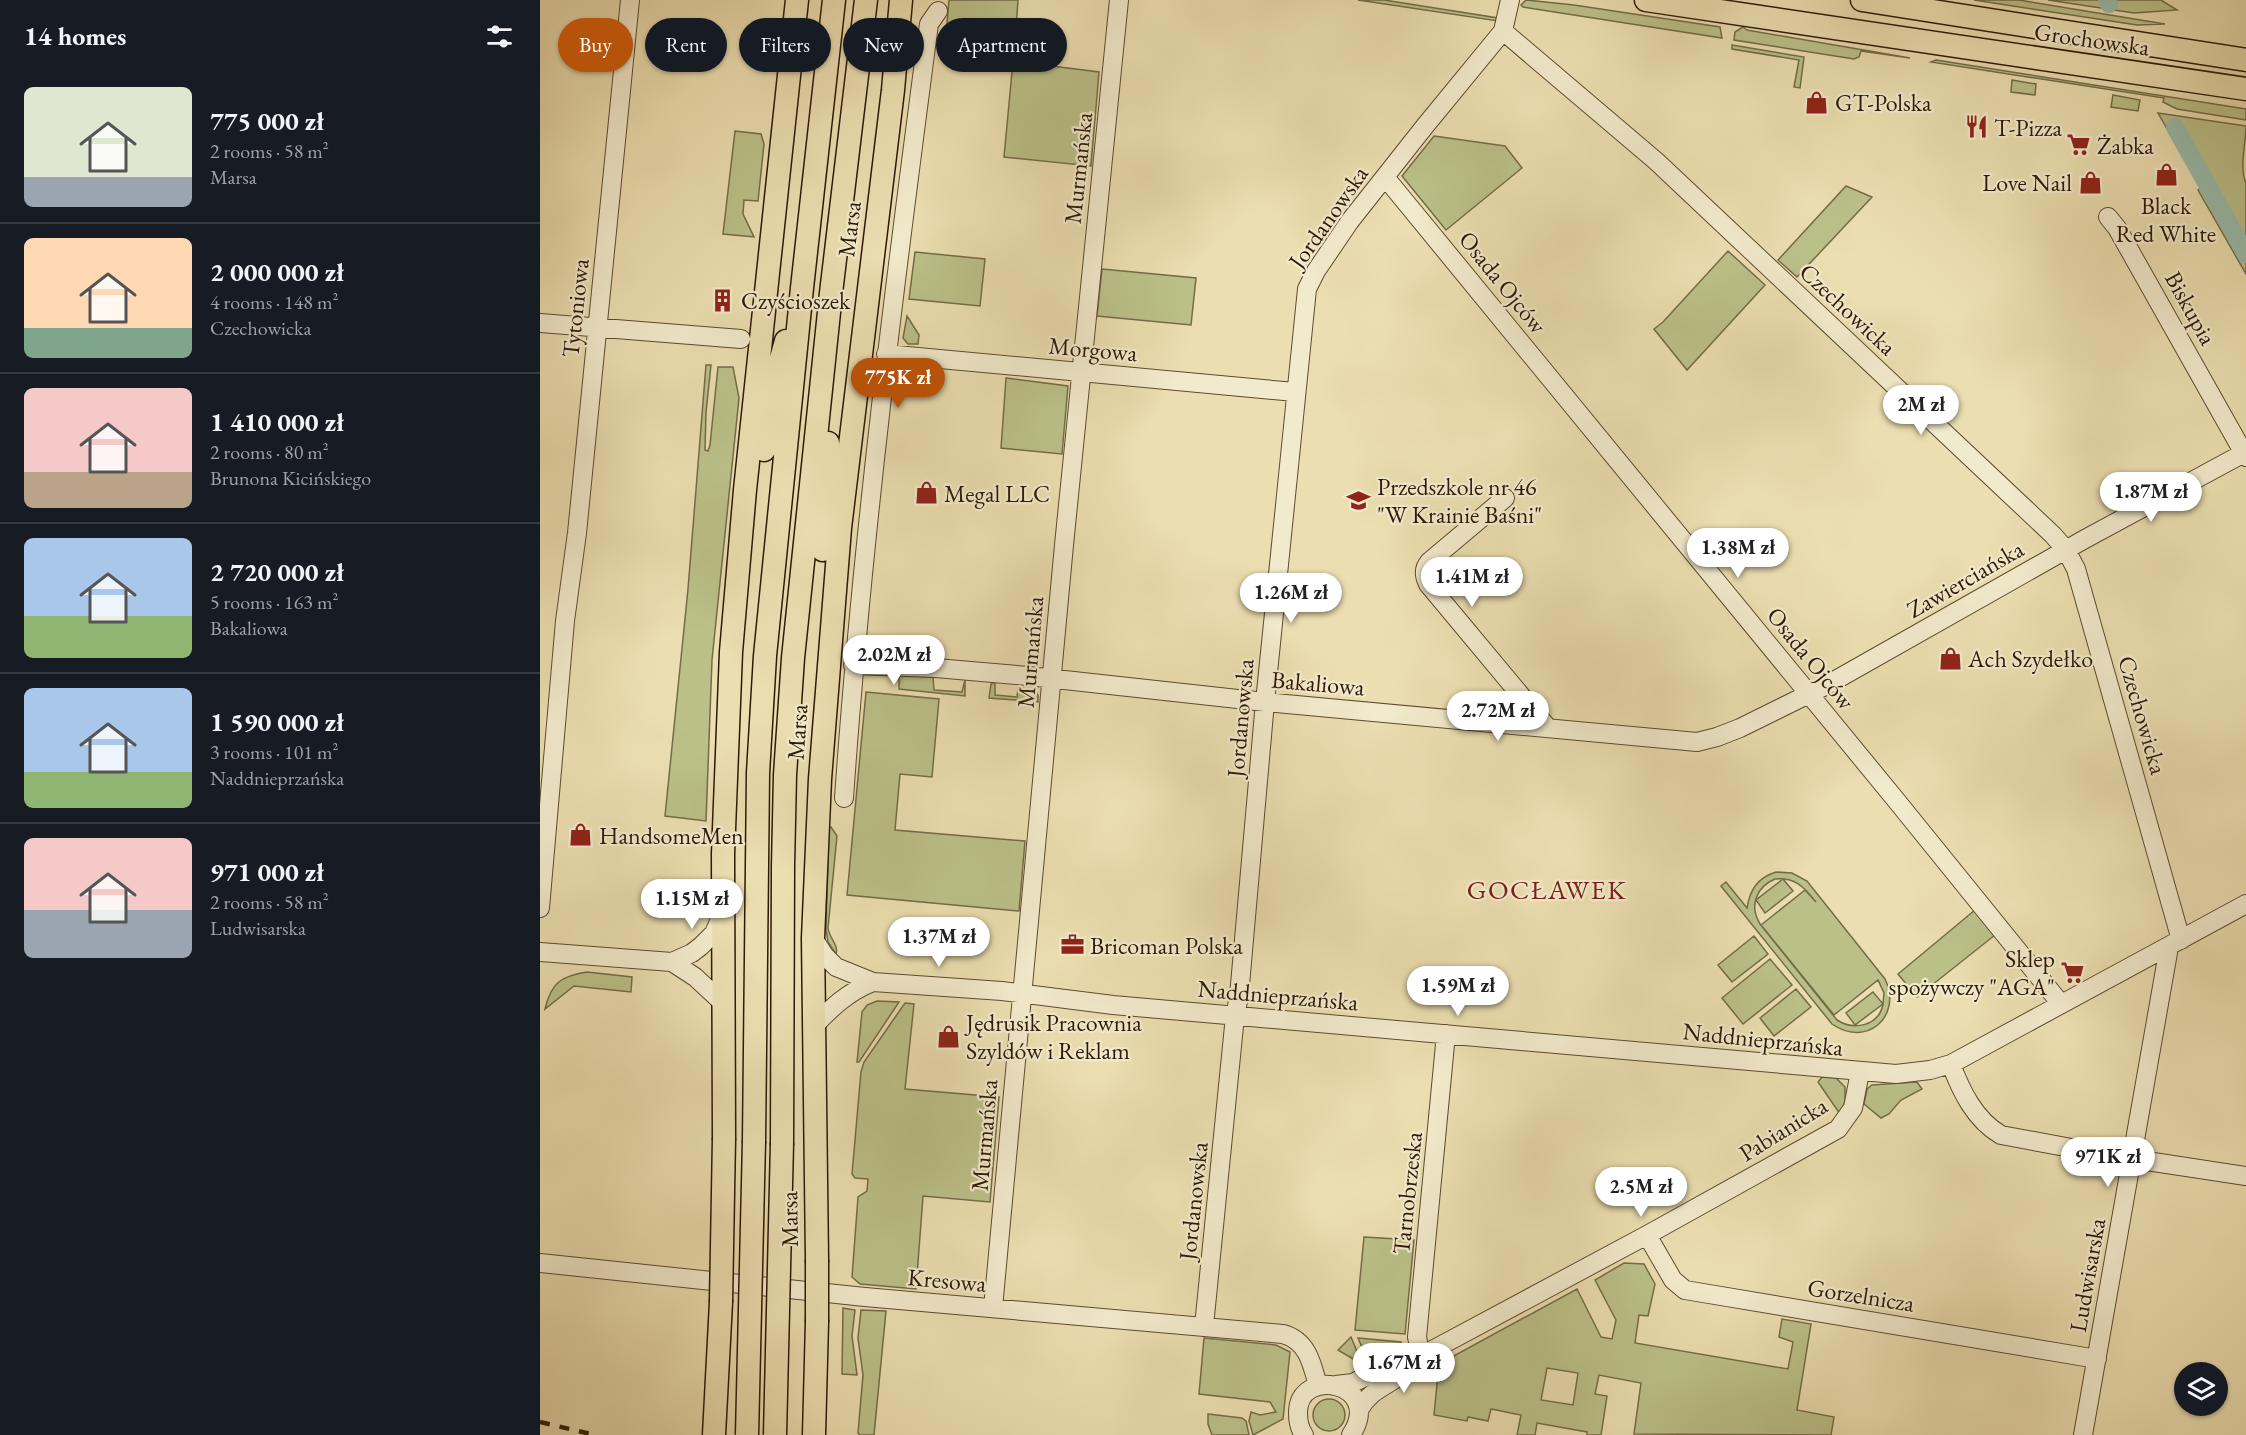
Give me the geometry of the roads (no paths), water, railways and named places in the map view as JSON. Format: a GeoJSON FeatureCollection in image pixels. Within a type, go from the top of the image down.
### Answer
{"type":"FeatureCollection","features":[{"type":"Feature","properties":{"kind":"main road"},"geometry":{"type":"LineString","coordinates":[[714,1435],[721,1302],[724,1138],[723,854],[730,651],[797,0]]}},
{"type":"Feature","properties":{"kind":"main road","name":"Marsa"},"geometry":{"type":"LineString","coordinates":[[747,1435],[754,1141],[754,924],[758,773],[765,656],[834,0]]}},
{"type":"Feature","properties":{"kind":"main road","name":"Marsa"},"geometry":{"type":"LineString","coordinates":[[775,1435],[782,1143],[785,775],[794,647],[832,281],[866,0]]}},
{"type":"Feature","properties":{"kind":"main road","name":"Marsa"},"geometry":{"type":"LineString","coordinates":[[814,1435],[817,1334],[813,938],[816,845],[832,617],[843,505],[893,90],[901,0]]}},
{"type":"Feature","properties":{"kind":"main road","name":"Grochowska"},"geometry":{"type":"LineString","coordinates":[[1646,0],[2246,89]]}},
{"type":"Feature","properties":{"kind":"main road","name":"Grochowska"},"geometry":{"type":"LineString","coordinates":[[1862,0],[2246,60]]}},
{"type":"Feature","properties":{"kind":"main road"},"geometry":{"type":"LineString","coordinates":[[745,490],[765,447],[773,387],[802,288]]}},
{"type":"Feature","properties":{"kind":"main road"},"geometry":{"type":"LineString","coordinates":[[821,396],[829,449],[822,567],[832,617]]}},
{"type":"Feature","properties":{"kind":"street","name":"Tytoniowa"},"geometry":{"type":"LineString","coordinates":[[540,908],[565,621],[577,533],[630,0]]}},
{"type":"Feature","properties":{"kind":"street","name":"Murmańska"},"geometry":{"type":"LineString","coordinates":[[993,1308],[1081,372],[1119,0]]}},
{"type":"Feature","properties":{"kind":"street","name":"Jordanowska"},"geometry":{"type":"LineString","coordinates":[[1204,1326],[1250,884],[1265,702],[1307,289],[1333,245],[1503,31],[1510,0]]}},
{"type":"Feature","properties":{"kind":"street"},"geometry":{"type":"LineString","coordinates":[[844,798],[853,665],[886,354],[929,24],[938,11]]}},
{"type":"Feature","properties":{"kind":"street","name":"Czechowicka"},"geometry":{"type":"LineString","coordinates":[[1503,31],[1656,161],[2053,535],[2066,550],[2076,569],[2175,943]]}},
{"type":"Feature","properties":{"kind":"street","name":"Osada Ojców"},"geometry":{"type":"LineString","coordinates":[[1385,177],[2061,1004]]}},
{"type":"Feature","properties":{"kind":"street","name":"Biskupia"},"geometry":{"type":"LineString","coordinates":[[2108,216],[2117,228],[2245,455]]}},
{"type":"Feature","properties":{"kind":"street"},"geometry":{"type":"LineString","coordinates":[[540,323],[741,339]]}},
{"type":"Feature","properties":{"kind":"street","name":"Morgowa"},"geometry":{"type":"LineString","coordinates":[[886,354],[1295,392]]}},
{"type":"Feature","properties":{"kind":"street","name":"Zawierciańska"},"geometry":{"type":"LineString","coordinates":[[1707,740],[1740,728],[1808,694],[2066,550],[2245,455]]}},
{"type":"Feature","properties":{"kind":"street"},"geometry":{"type":"LineString","coordinates":[[1505,498],[1428,562],[1425,577],[1428,584],[1548,728]]}},
{"type":"Feature","properties":{"kind":"street","name":"Bakaliowa"},"geometry":{"type":"LineString","coordinates":[[853,665],[936,668],[1681,742],[1707,740]]}},
{"type":"Feature","properties":{"kind":"street"},"geometry":{"type":"LineString","coordinates":[[1860,1072],[1902,1074],[1951,1064],[2246,904]]}},
{"type":"Feature","properties":{"kind":"street"},"geometry":{"type":"LineString","coordinates":[[540,952],[672,962],[692,953],[708,940],[719,923],[723,910]]}},
{"type":"Feature","properties":{"kind":"street","name":"Naddnieprzańska"},"geometry":{"type":"LineString","coordinates":[[813,938],[832,965],[843,972],[873,982],[1860,1072]]}},
{"type":"Feature","properties":{"kind":"street","name":"Ludwisarska"},"geometry":{"type":"LineString","coordinates":[[2083,1435],[2131,1158],[2175,943]]}},
{"type":"Feature","properties":{"kind":"street"},"geometry":{"type":"LineString","coordinates":[[672,962],[695,977],[723,1004]]}},
{"type":"Feature","properties":{"kind":"street"},"geometry":{"type":"LineString","coordinates":[[814,1026],[842,998],[858,987],[873,982]]}},
{"type":"Feature","properties":{"kind":"street","name":"Tarnobrzeska"},"geometry":{"type":"LineString","coordinates":[[1421,1356],[1417,1337],[1446,1034]]}},
{"type":"Feature","properties":{"kind":"street"},"geometry":{"type":"LineString","coordinates":[[1951,1064],[1957,1081],[1977,1113],[2001,1135],[2246,1176]]}},
{"type":"Feature","properties":{"kind":"street","name":"Pabianicka"},"geometry":{"type":"LineString","coordinates":[[1358,1426],[1365,1400],[1375,1390],[1406,1372],[1421,1356],[1838,1129],[1853,1108],[1860,1072]]}},
{"type":"Feature","properties":{"kind":"street","name":"Gorzelnicza"},"geometry":{"type":"LineString","coordinates":[[1647,1235],[1673,1280],[1680,1288],[1691,1292],[2097,1359]]}},
{"type":"Feature","properties":{"kind":"street","name":"Kresowa"},"geometry":{"type":"LineString","coordinates":[[540,1263],[1291,1336],[1305,1349],[1327,1385]]}},
{"type":"Feature","properties":{"kind":"street","name":"Pabianicka"},"geometry":{"type":"LineString","coordinates":[[1327,1385],[1353,1383],[1400,1359],[1421,1356]]}},
{"type":"Feature","properties":{"kind":"street"},"geometry":{"type":"LineString","coordinates":[[1302,1434],[1298,1422],[1298,1407],[1306,1394],[1327,1385],[1347,1390],[1352,1395],[1358,1426]]}},
{"type":"Feature","properties":{"kind":"waterway"},"geometry":{"type":"LineString","coordinates":[[2107,0],[2109,4]]}},
{"type":"Feature","properties":{"kind":"waterway"},"geometry":{"type":"LineString","coordinates":[[2175,127],[2246,254]]}},
{"type":"Feature","properties":{"kind":"railway"},"geometry":{"type":"LineString","coordinates":[[540,1422],[595,1435]]}},
{"type":"Feature","properties":{"kind":"place","name":"GT-Polska"},"geometry":{"type":"Point","coordinates":[1817,102]}},
{"type":"Feature","properties":{"kind":"place","name":"T-Pizza"},"geometry":{"type":"Point","coordinates":[1976,127]}},
{"type":"Feature","properties":{"kind":"place","name":"Żabka"},"geometry":{"type":"Point","coordinates":[2079,145]}},
{"type":"Feature","properties":{"kind":"place","name":"Black Red White"},"geometry":{"type":"Point","coordinates":[2166,175]}},
{"type":"Feature","properties":{"kind":"place","name":"Love Nail"},"geometry":{"type":"Point","coordinates":[2090,182]}},
{"type":"Feature","properties":{"kind":"place","name":"Czyścioszek"},"geometry":{"type":"Point","coordinates":[723,300]}},
{"type":"Feature","properties":{"kind":"place","name":"Megal LLC"},"geometry":{"type":"Point","coordinates":[926,493]}},
{"type":"Feature","properties":{"kind":"place","name":"Przedszkole nr 46 \"W Krainie Baśni\""},"geometry":{"type":"Point","coordinates":[1359,500]}},
{"type":"Feature","properties":{"kind":"place","name":"Ach Szydełko"},"geometry":{"type":"Point","coordinates":[1950,658]}},
{"type":"Feature","properties":{"kind":"place","name":"HandsomeMen"},"geometry":{"type":"Point","coordinates":[581,835]}},
{"type":"Feature","properties":{"kind":"place","name":"Bricoman Polska"},"geometry":{"type":"Point","coordinates":[1072,945]}},
{"type":"Feature","properties":{"kind":"place","name":"Sklep spożywczy \"AGA\""},"geometry":{"type":"Point","coordinates":[2073,972]}},
{"type":"Feature","properties":{"kind":"place","name":"Jędrusik Pracownia Szyldów i Reklam"},"geometry":{"type":"Point","coordinates":[948,1036]}},
{"type":"Feature","properties":{"kind":"district","name":"GOCŁAWEK"},"geometry":{"type":"Point","coordinates":[1547,889]}}]}
